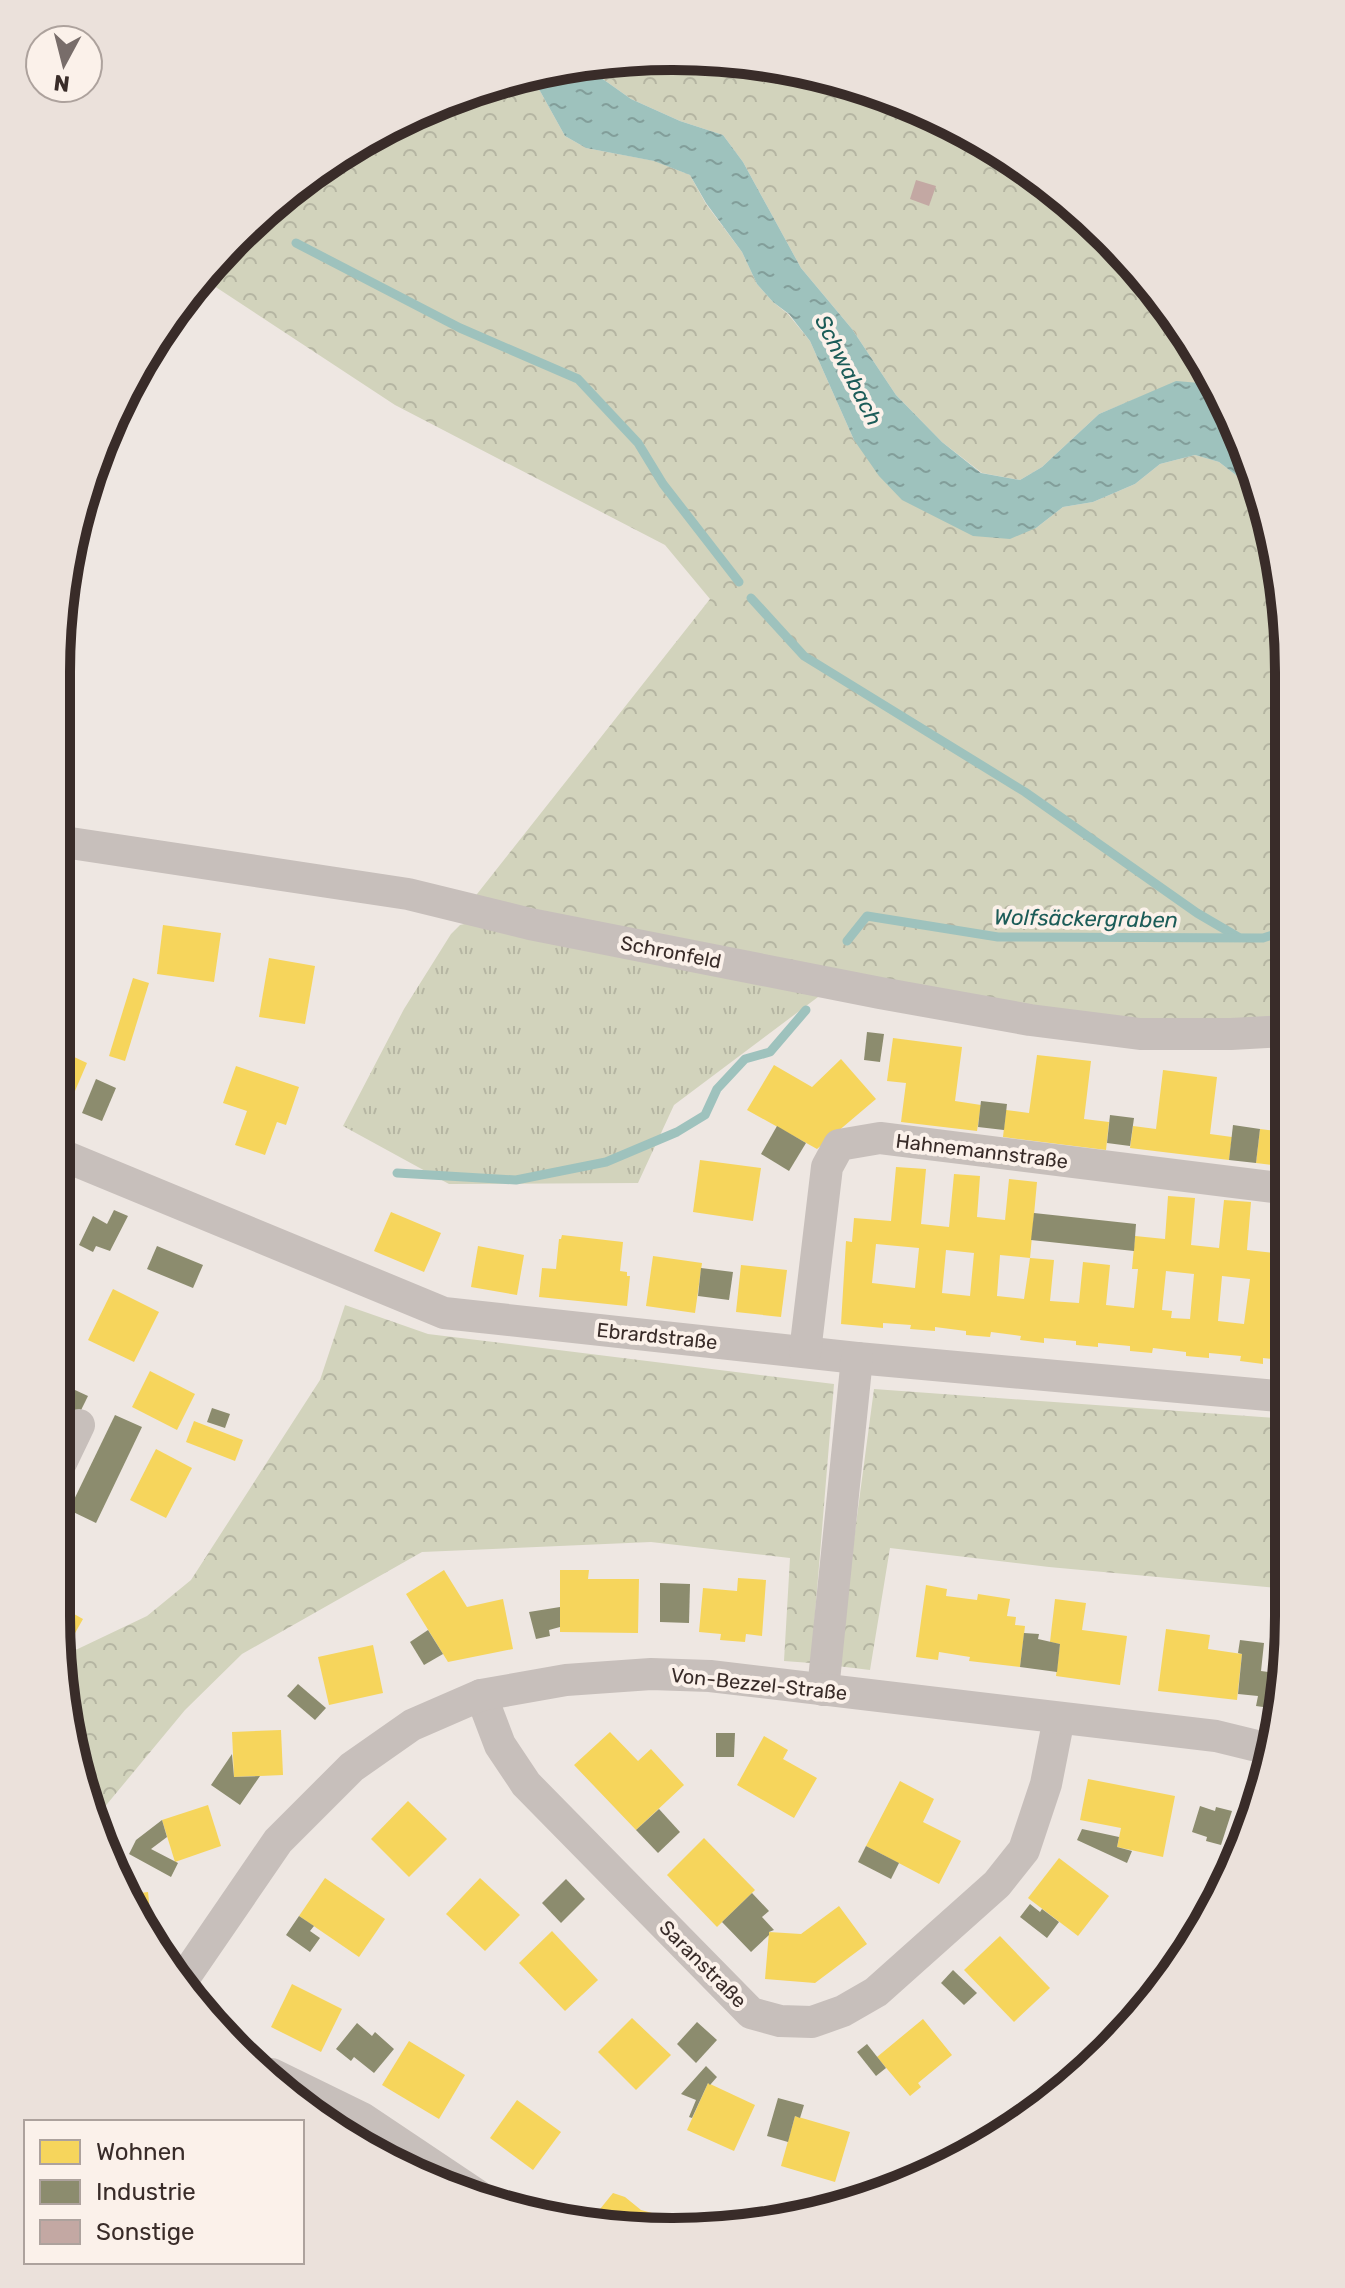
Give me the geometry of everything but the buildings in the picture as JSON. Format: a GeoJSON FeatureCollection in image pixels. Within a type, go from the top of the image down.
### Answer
{"type":"FeatureCollection","features":[{"type":"Feature","properties":{"kind":"street","name":"Schronfeld"},"geometry":{"type":"LineString","coordinates":[[70,843],[408,894],[530,924],[1030,1020],[1140,1034],[1275,1032]]}},
{"type":"Feature","properties":{"kind":"street","name":"Hahnemannstraße"},"geometry":{"type":"LineString","coordinates":[[805,1352],[827,1167],[839,1145],[880,1138],[1275,1187]]}},
{"type":"Feature","properties":{"kind":"street","name":"Ebrardstraße"},"geometry":{"type":"LineString","coordinates":[[70,1158],[444,1313],[857,1358],[1275,1396]]}},
{"type":"Feature","properties":{"kind":"street"},"geometry":{"type":"LineString","coordinates":[[823,1690],[857,1358]]}},
{"type":"Feature","properties":{"kind":"street"},"geometry":{"type":"LineString","coordinates":[[70,1444],[79,1425]]}},
{"type":"Feature","properties":{"kind":"street","name":"Von-Bezzel-Straße"},"geometry":{"type":"LineString","coordinates":[[188,1972],[278,1841],[352,1767],[412,1725],[481,1695],[566,1680],[651,1674],[710,1676],[1216,1736],[1260,1747]]}},
{"type":"Feature","properties":{"kind":"street","name":"Saranstraße"},"geometry":{"type":"LineString","coordinates":[[481,1695],[500,1745],[526,1784],[751,2013],[780,2021],[812,2022],[843,2011],[876,1992],[997,1884],[1024,1850],[1046,1784],[1059,1718]]}},
{"type":"Feature","properties":{"kind":"street"},"geometry":{"type":"LineString","coordinates":[[299,2087],[362,2118],[443,2173]]}},
{"type":"Feature","properties":{"kind":"green space"},"geometry":{"type":"Polygon","coordinates":[[[672,70],[751,75],[866,102],[939,132],[1007,172],[1099,246],[1150,306],[1201,383],[1176,382],[1099,414],[1042,467],[1020,480],[982,473],[942,442],[896,395],[852,329],[801,268],[743,162],[723,135],[680,121],[631,99],[597,75],[672,70]]]}},
{"type":"Feature","properties":{"kind":"green space"},"geometry":{"type":"Polygon","coordinates":[[[536,87],[565,136],[586,148],[655,161],[690,175],[706,204],[742,252],[757,284],[810,341],[854,440],[1036,528],[1063,507],[1093,502],[1135,484],[1160,464],[1195,455],[1219,462],[1245,485],[1263,555],[1274,633],[1275,1023],[1030,1020],[466,908],[710,599],[665,545],[395,405],[212,285],[246,246],[275,220],[371,151],[442,116],[536,87]]]}},
{"type":"Feature","properties":{"kind":"green space"},"geometry":{"type":"Polygon","coordinates":[[[469,923],[826,991],[674,1105],[638,1183],[449,1184],[343,1126],[404,1009],[451,934],[460,925],[469,923]]]}},
{"type":"Feature","properties":{"kind":"green space"},"geometry":{"type":"Polygon","coordinates":[[[345,1305],[428,1334],[834,1384],[811,1663],[784,1661],[790,1558],[651,1542],[422,1552],[242,1654],[185,1710],[102,1810],[82,1733],[71,1652],[147,1616],[191,1580],[320,1380],[345,1305]]]}},
{"type":"Feature","properties":{"kind":"green space"},"geometry":{"type":"Polygon","coordinates":[[[874,1389],[1275,1418],[1275,1588],[1049,1567],[890,1548],[870,1670],[837,1666],[874,1389]]]}},
{"type":"Feature","properties":{"kind":"water","name":"Schwabach"},"geometry":{"type":"Polygon","coordinates":[[[597,75],[631,99],[680,121],[723,135],[743,162],[801,268],[852,329],[896,395],[942,442],[981,473],[1020,480],[1042,467],[1099,414],[1176,381],[1201,383],[1229,442],[1245,485],[1219,462],[1195,455],[1160,464],[1135,484],[1093,502],[1063,507],[1036,528],[1010,539],[973,536],[902,500],[879,476],[854,440],[810,341],[789,314],[757,284],[742,252],[706,203],[690,175],[654,161],[586,148],[565,136],[536,87],[597,75]]]}},
{"type":"Feature","properties":{"kind":"waterway"},"geometry":{"type":"LineString","coordinates":[[296,243],[460,328],[578,379],[638,443],[663,484],[739,582]]}},
{"type":"Feature","properties":{"kind":"waterway"},"geometry":{"type":"LineString","coordinates":[[751,598],[804,656],[1025,792],[1197,913],[1238,937]]}},
{"type":"Feature","properties":{"kind":"waterway","name":"Wolfsäckergraben"},"geometry":{"type":"LineString","coordinates":[[847,941],[867,916],[998,937],[1263,938],[1275,934]]}},
{"type":"Feature","properties":{"kind":"waterway","name":"Wolfsäckergraben"},"geometry":{"type":"LineString","coordinates":[[397,1173],[516,1180],[606,1162],[677,1132],[705,1115],[717,1089],[745,1059],[770,1052],[806,1010]]}}]}
